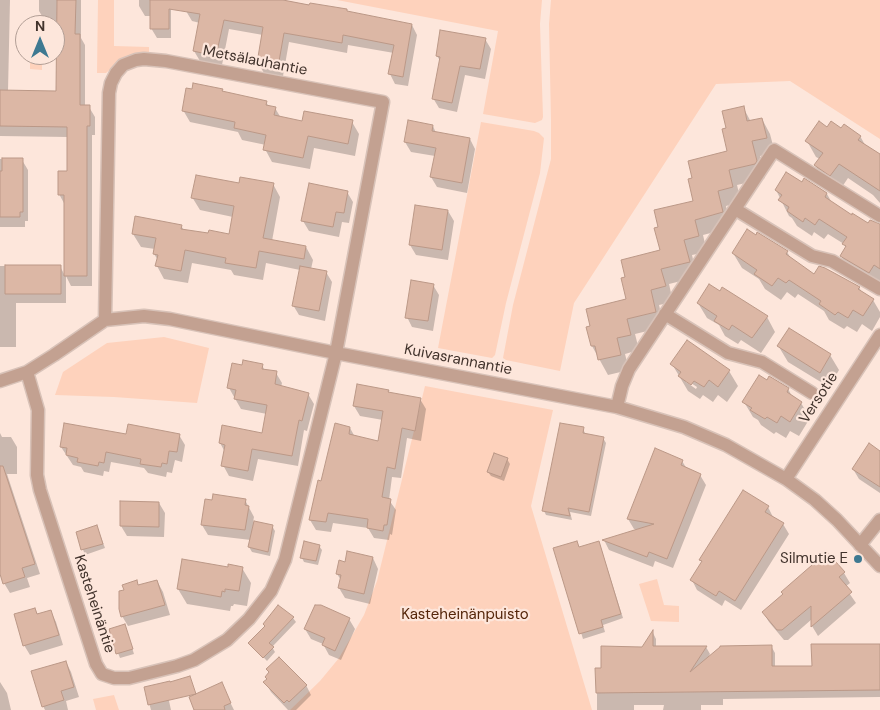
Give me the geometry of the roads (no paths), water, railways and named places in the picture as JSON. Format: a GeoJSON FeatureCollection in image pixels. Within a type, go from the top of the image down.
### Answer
{"type":"FeatureCollection","features":[{"type":"Feature","properties":{"kind":"street","name":"Metsälauhantie"},"geometry":{"type":"LineString","coordinates":[[105,320],[109,93],[111,83],[116,73],[128,62],[144,59],[166,61],[383,102],[336,353]]}},
{"type":"Feature","properties":{"kind":"street"},"geometry":{"type":"LineString","coordinates":[[617,407],[628,369],[774,150],[880,216]]}},
{"type":"Feature","properties":{"kind":"street"},"geometry":{"type":"LineString","coordinates":[[735,209],[812,256],[832,261],[880,289]]}},
{"type":"Feature","properties":{"kind":"street"},"geometry":{"type":"LineString","coordinates":[[665,314],[728,353],[762,362],[812,393]]}},
{"type":"Feature","properties":{"kind":"street","name":"Kuivasrannantie"},"geometry":{"type":"LineString","coordinates":[[0,381],[27,372],[105,320],[144,316],[170,319],[617,407],[684,426],[726,445],[786,480],[815,500],[837,520],[880,566]]}},
{"type":"Feature","properties":{"kind":"street","name":"Versotie"},"geometry":{"type":"LineString","coordinates":[[786,480],[880,335]]}},
{"type":"Feature","properties":{"kind":"street","name":"Kasteheinäntie"},"geometry":{"type":"LineString","coordinates":[[27,372],[38,410],[37,475],[40,490],[96,664],[102,674],[114,678],[129,678],[194,660],[207,653],[227,640],[249,619],[271,590],[285,560],[336,353]]}},
{"type":"Feature","properties":{"kind":"street"},"geometry":{"type":"LineString","coordinates":[[860,545],[880,520]]}},
{"type":"Feature","properties":{"kind":"place","name":"Silmutie E"},"geometry":{"type":"Point","coordinates":[858,559]}},
{"type":"Feature","properties":{"kind":"park label","name":"Kasteheinänpuisto"},"geometry":{"type":"Point","coordinates":[465,615]}}]}
